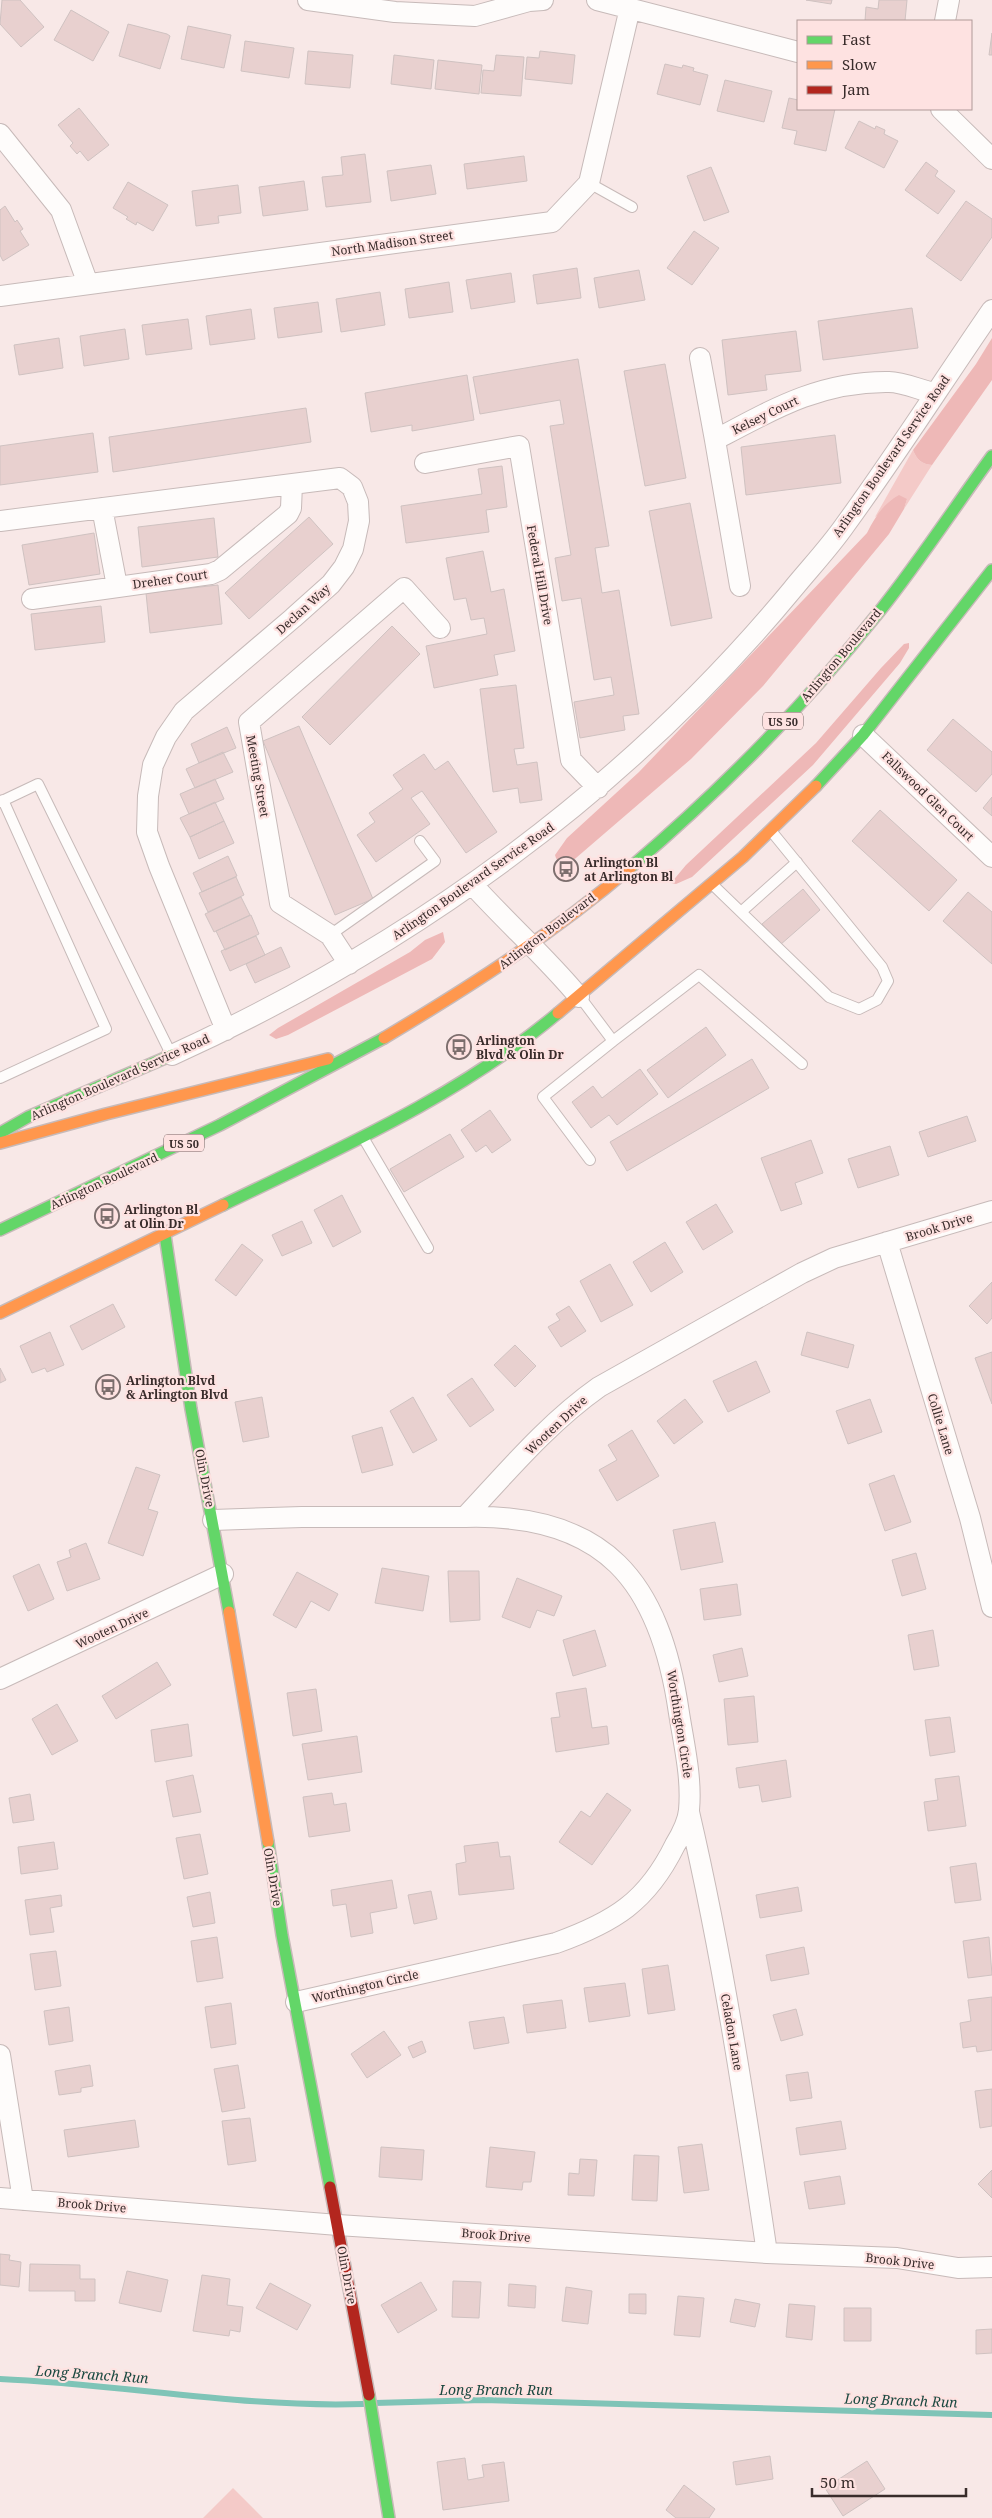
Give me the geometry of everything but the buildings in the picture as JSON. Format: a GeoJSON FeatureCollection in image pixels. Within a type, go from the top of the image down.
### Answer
{"type":"FeatureCollection","features":[{"type":"Feature","properties":{"kind":"main road","name":"Arlington Boulevard"},"geometry":{"type":"LineString","coordinates":[[0,1230],[251,1111],[366,1050],[489,974],[572,915],[697,809],[795,710],[878,613],[992,456]]}},
{"type":"Feature","properties":{"kind":"main road"},"geometry":{"type":"LineString","coordinates":[[0,1313],[364,1138],[475,1074],[532,1035],[712,884],[800,805],[863,735],[992,570]]}},
{"type":"Feature","properties":{"kind":"main road"},"geometry":{"type":"LineString","coordinates":[[0,1143],[106,1114],[366,1050]]}},
{"type":"Feature","properties":{"kind":"main road","name":"Arlington Boulevard Service Road"},"geometry":{"type":"LineString","coordinates":[[0,1133],[28,1117],[172,1055]]}},
{"type":"Feature","properties":{"kind":"main road","name":"Olin Drive"},"geometry":{"type":"LineString","coordinates":[[165,1235],[188,1372],[191,1409],[223,1574],[282,1935],[338,2225],[389,2518]]}},
{"type":"Feature","properties":{"kind":"street"},"geometry":{"type":"LineString","coordinates":[[308,0],[396,6],[475,16],[529,1],[543,0]]}},
{"type":"Feature","properties":{"kind":"street"},"geometry":{"type":"LineString","coordinates":[[597,0],[797,52]]}},
{"type":"Feature","properties":{"kind":"street"},"geometry":{"type":"LineString","coordinates":[[946,20],[949,0]]}},
{"type":"Feature","properties":{"kind":"street"},"geometry":{"type":"LineString","coordinates":[[589,183],[630,8]]}},
{"type":"Feature","properties":{"kind":"street"},"geometry":{"type":"LineString","coordinates":[[942,110],[992,159]]}},
{"type":"Feature","properties":{"kind":"street"},"geometry":{"type":"LineString","coordinates":[[0,134],[61,210],[88,284]]}},
{"type":"Feature","properties":{"kind":"street","name":"North Madison Street"},"geometry":{"type":"LineString","coordinates":[[0,296],[552,222],[589,183]]}},
{"type":"Feature","properties":{"kind":"street","name":"Arlington Boulevard Service Road"},"geometry":{"type":"LineString","coordinates":[[172,1055],[226,1030],[349,964],[396,936],[530,843],[598,788],[688,704],[761,628],[844,526],[992,310]]}},
{"type":"Feature","properties":{"kind":"street","name":"Kelsey Court"},"geometry":{"type":"LineString","coordinates":[[700,358],[740,586]]}},
{"type":"Feature","properties":{"kind":"street","name":"Kelsey Court"},"geometry":{"type":"LineString","coordinates":[[715,440],[790,400],[818,391],[891,382],[934,393]]}},
{"type":"Feature","properties":{"kind":"street","name":"Federal Hill Drive"},"geometry":{"type":"LineString","coordinates":[[425,463],[518,446],[571,760],[598,788]]}},
{"type":"Feature","properties":{"kind":"street","name":"Declan Way"},"geometry":{"type":"LineString","coordinates":[[0,521],[340,478],[352,487],[358,502],[359,521],[353,549],[344,567],[331,584],[184,711],[166,737],[153,765],[148,796],[147,832],[158,866],[226,1030]]}},
{"type":"Feature","properties":{"kind":"street","name":"Dreher Court"},"geometry":{"type":"LineString","coordinates":[[32,599],[210,574],[220,570],[288,514],[291,508],[292,484]]}},
{"type":"Feature","properties":{"kind":"street"},"geometry":{"type":"LineString","coordinates":[[102,508],[117,586]]}},
{"type":"Feature","properties":{"kind":"street","name":"Meeting Street"},"geometry":{"type":"LineString","coordinates":[[349,964],[330,935],[280,903],[248,722],[404,588],[440,628]]}},
{"type":"Feature","properties":{"kind":"street","name":"Fallswood Glen Court"},"geometry":{"type":"LineString","coordinates":[[863,735],[992,857]]}},
{"type":"Feature","properties":{"kind":"street"},"geometry":{"type":"LineString","coordinates":[[472,884],[558,971],[579,997]]}},
{"type":"Feature","properties":{"kind":"street","name":"Brook Drive"},"geometry":{"type":"LineString","coordinates":[[887,1242],[992,1211]]}},
{"type":"Feature","properties":{"kind":"street","name":"Wooten Drive"},"geometry":{"type":"LineString","coordinates":[[465,1517],[548,1429],[572,1406],[598,1387],[802,1273],[834,1258],[887,1242]]}},
{"type":"Feature","properties":{"kind":"street","name":"Collie Lane"},"geometry":{"type":"LineString","coordinates":[[887,1242],[970,1518],[992,1607]]}},
{"type":"Feature","properties":{"kind":"street"},"geometry":{"type":"LineString","coordinates":[[213,1520],[302,1517],[465,1517]]}},
{"type":"Feature","properties":{"kind":"street","name":"Worthington Circle"},"geometry":{"type":"LineString","coordinates":[[296,2002],[556,1943],[592,1930],[615,1918],[638,1898],[654,1880],[666,1864],[689,1812],[690,1782],[666,1646],[653,1612],[638,1586],[610,1557],[589,1541],[567,1530],[540,1522],[511,1517],[465,1517]]}},
{"type":"Feature","properties":{"kind":"street","name":"Wooten Drive"},"geometry":{"type":"LineString","coordinates":[[0,1680],[223,1574]]}},
{"type":"Feature","properties":{"kind":"street","name":"Celadon Lane"},"geometry":{"type":"LineString","coordinates":[[689,1812],[708,1894],[748,2123],[767,2253]]}},
{"type":"Feature","properties":{"kind":"street"},"geometry":{"type":"LineString","coordinates":[[0,2055],[23,2200]]}},
{"type":"Feature","properties":{"kind":"street","name":"Brook Drive"},"geometry":{"type":"LineString","coordinates":[[0,2198],[338,2225],[767,2253],[897,2258],[958,2268],[992,2267]]}},
{"type":"Feature","properties":{"kind":"lane"},"geometry":{"type":"LineString","coordinates":[[589,183],[632,207]]}},
{"type":"Feature","properties":{"kind":"lane"},"geometry":{"type":"LineString","coordinates":[[0,1078],[106,1029],[1,801],[38,784],[172,1055]]}},
{"type":"Feature","properties":{"kind":"lane"},"geometry":{"type":"LineString","coordinates":[[712,884],[829,997],[859,1009],[877,1000],[888,981],[882,967],[771,832]]}},
{"type":"Feature","properties":{"kind":"lane"},"geometry":{"type":"LineString","coordinates":[[330,935],[436,861],[420,842]]}},
{"type":"Feature","properties":{"kind":"lane"},"geometry":{"type":"LineString","coordinates":[[741,912],[797,862]]}},
{"type":"Feature","properties":{"kind":"lane"},"geometry":{"type":"LineString","coordinates":[[590,1160],[543,1097],[699,975],[802,1064]]}},
{"type":"Feature","properties":{"kind":"lane"},"geometry":{"type":"LineString","coordinates":[[579,997],[613,1041]]}},
{"type":"Feature","properties":{"kind":"lane"},"geometry":{"type":"LineString","coordinates":[[364,1138],[428,1248]]}},
{"type":"Feature","properties":{"kind":"shaded area"},"geometry":{"type":"Polygon","coordinates":[[[992,338],[992,380],[932,465],[925,464],[918,459],[913,450],[976,364],[992,338]]]}},
{"type":"Feature","properties":{"kind":"shaded area"},"geometry":{"type":"Polygon","coordinates":[[[913,450],[920,461],[932,465],[904,509],[907,499],[875,517],[913,450]]]}},
{"type":"Feature","properties":{"kind":"shaded area"},"geometry":{"type":"Polygon","coordinates":[[[899,495],[907,499],[904,509],[889,534],[763,686],[691,759],[569,864],[558,861],[555,855],[567,838],[639,772],[867,533],[876,516],[884,507],[899,495]]]}},
{"type":"Feature","properties":{"kind":"shaded area"},"geometry":{"type":"Polygon","coordinates":[[[909,643],[909,648],[900,663],[813,765],[692,877],[676,884],[671,883],[686,865],[816,743],[881,668],[904,644],[909,643]]]}},
{"type":"Feature","properties":{"kind":"shaded area"},"geometry":{"type":"Polygon","coordinates":[[[443,932],[445,942],[432,959],[288,1035],[276,1039],[269,1035],[410,952],[425,940],[443,932]]]}},
{"type":"Feature","properties":{"kind":"shaded area"},"geometry":{"type":"Polygon","coordinates":[[[233,2488],[263,2518],[203,2518],[233,2488]]]}},
{"type":"Feature","properties":{"kind":"waterway","name":"Long Branch Run"},"geometry":{"type":"LineString","coordinates":[[0,2379],[227,2399],[318,2404],[363,2404]]}},
{"type":"Feature","properties":{"kind":"waterway","name":"Long Branch Run"},"geometry":{"type":"LineString","coordinates":[[375,2403],[483,2400],[992,2415]]}},
{"type":"Feature","properties":{"kind":"traffic: fast"},"geometry":{"type":"LineString","coordinates":[[631,867],[730,777],[822,680],[894,593],[992,456]]}},
{"type":"Feature","properties":{"kind":"traffic: fast"},"geometry":{"type":"LineString","coordinates":[[816,786],[863,735],[992,570]]}},
{"type":"Feature","properties":{"kind":"traffic: fast"},"geometry":{"type":"LineString","coordinates":[[223,1205],[353,1142],[438,1096],[480,1071],[558,1013]]}},
{"type":"Feature","properties":{"kind":"traffic: fast"},"geometry":{"type":"LineString","coordinates":[[0,1230],[220,1125],[384,1038]]}},
{"type":"Feature","properties":{"kind":"traffic: fast"},"geometry":{"type":"LineString","coordinates":[[0,1133],[28,1117],[172,1055]]}},
{"type":"Feature","properties":{"kind":"traffic: fast"},"geometry":{"type":"LineString","coordinates":[[165,1235],[191,1409],[229,1612]]}},
{"type":"Feature","properties":{"kind":"traffic: fast"},"geometry":{"type":"LineString","coordinates":[[268,1842],[282,1935],[330,2187]]}},
{"type":"Feature","properties":{"kind":"traffic: fast"},"geometry":{"type":"LineString","coordinates":[[369,2395],[389,2518]]}},
{"type":"Feature","properties":{"kind":"traffic: slow"},"geometry":{"type":"LineString","coordinates":[[558,1013],[743,857],[816,786]]}},
{"type":"Feature","properties":{"kind":"traffic: slow"},"geometry":{"type":"LineString","coordinates":[[384,1038],[511,958],[572,914],[631,867]]}},
{"type":"Feature","properties":{"kind":"traffic: slow"},"geometry":{"type":"LineString","coordinates":[[0,1143],[106,1114],[328,1059]]}},
{"type":"Feature","properties":{"kind":"traffic: slow"},"geometry":{"type":"LineString","coordinates":[[0,1313],[223,1205]]}},
{"type":"Feature","properties":{"kind":"traffic: slow"},"geometry":{"type":"LineString","coordinates":[[229,1612],[268,1842]]}},
{"type":"Feature","properties":{"kind":"traffic: jam"},"geometry":{"type":"LineString","coordinates":[[330,2187],[369,2395]]}},
{"type":"Feature","properties":{"kind":"place","name":"Arlington Bl at Arlington Bl"},"geometry":{"type":"Point","coordinates":[566,869]}},
{"type":"Feature","properties":{"kind":"place","name":"Arlington Blvd & Olin Dr"},"geometry":{"type":"Point","coordinates":[459,1047]}},
{"type":"Feature","properties":{"kind":"place","name":"Arlington Bl at Olin Dr"},"geometry":{"type":"Point","coordinates":[107,1216]}},
{"type":"Feature","properties":{"kind":"place","name":"Arlington Blvd & Arlington Blvd"},"geometry":{"type":"Point","coordinates":[108,1387]}}]}
